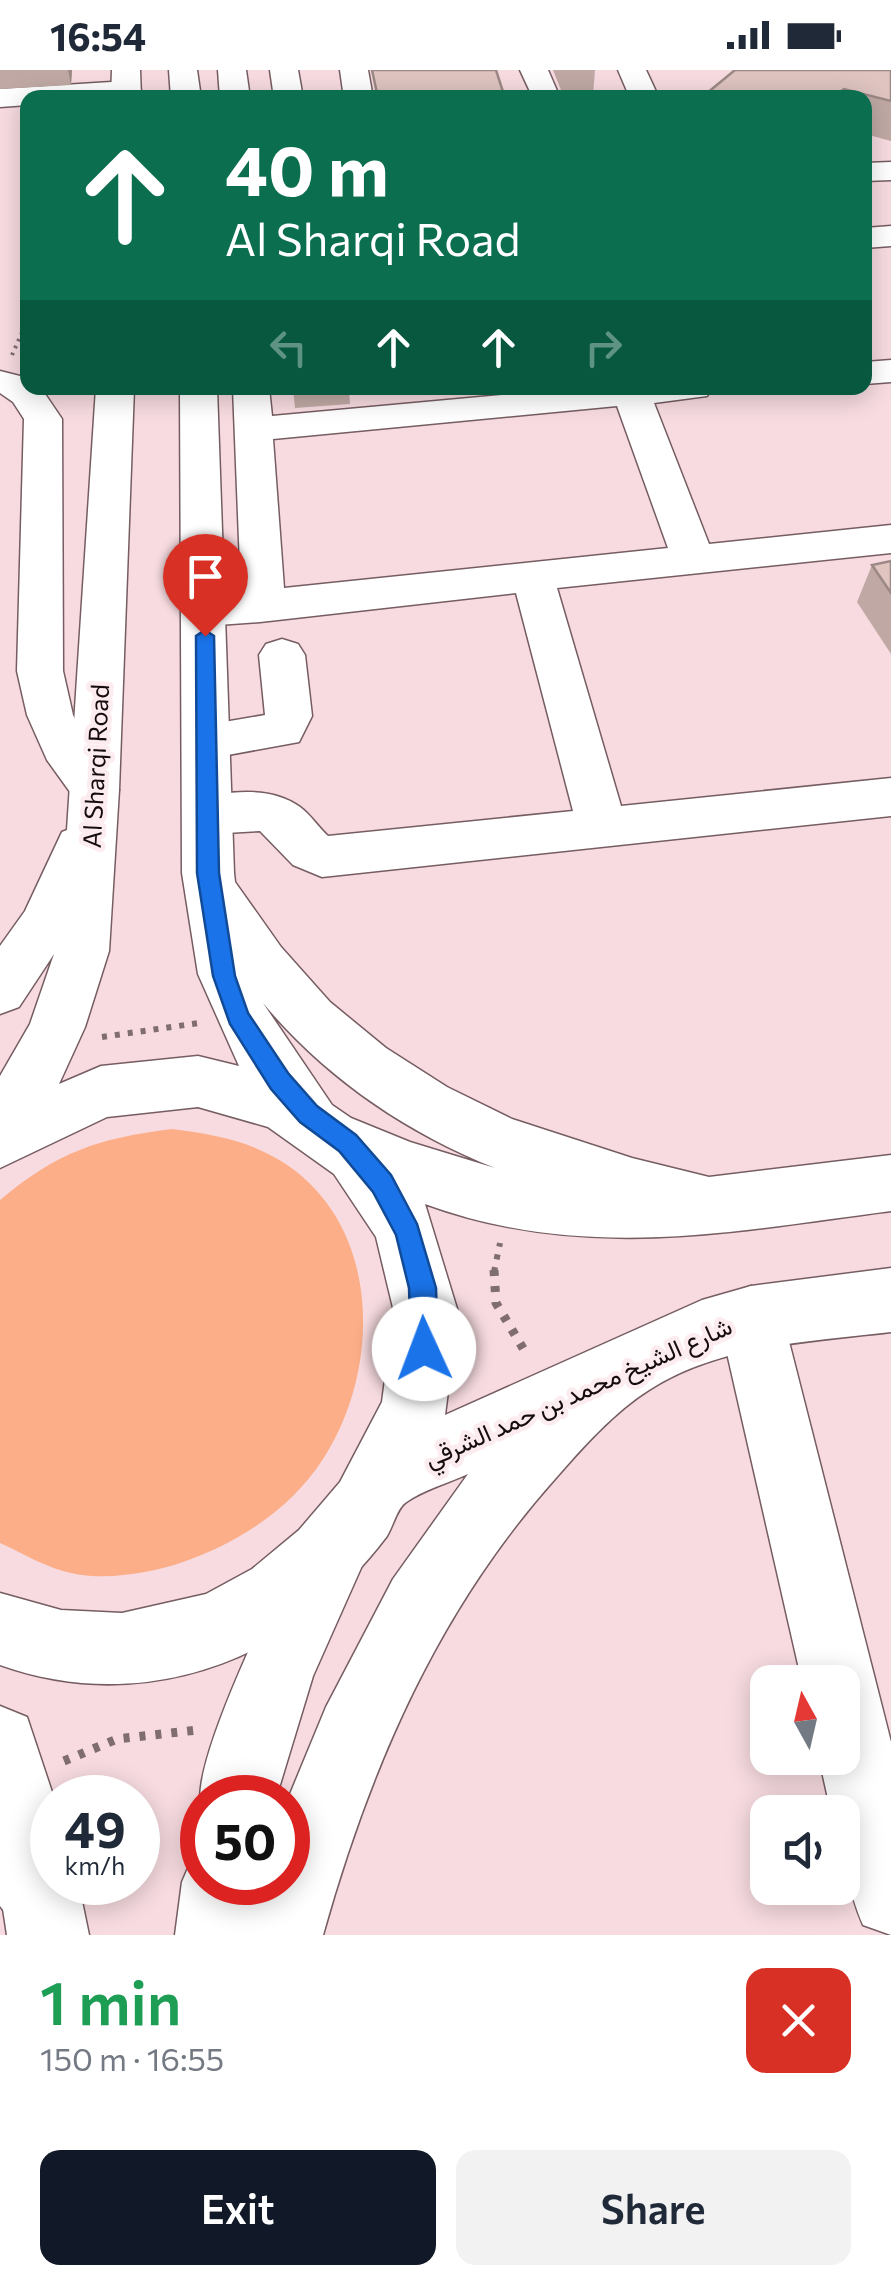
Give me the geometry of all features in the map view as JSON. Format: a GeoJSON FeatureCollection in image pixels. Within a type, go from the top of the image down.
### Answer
{"type":"FeatureCollection","features":[{"type":"Feature","properties":{"kind":"main road"},"geometry":{"type":"LineString","coordinates":[[4,89],[126,86]]}},
{"type":"Feature","properties":{"kind":"main road"},"geometry":{"type":"LineString","coordinates":[[0,990],[44,924],[77,855],[95,790],[64,747],[50,715],[40,671],[43,419],[38,407],[26,395]]}},
{"type":"Feature","properties":{"kind":"main road","name":"Al Sharqi Road"},"geometry":{"type":"LineString","coordinates":[[0,1125],[36,1071],[57,1028],[82,951],[95,790],[115,395]]}},
{"type":"Feature","properties":{"kind":"main road"},"geometry":{"type":"LineString","coordinates":[[199,395],[208,873],[216,941],[238,1017],[280,1081],[382,1183],[408,1232],[422,1288],[424,1349],[413,1413],[387,1476],[336,1546],[292,1630],[245,1764]]}},
{"type":"Feature","properties":{"kind":"main road"},"geometry":{"type":"LineString","coordinates":[[252,395],[263,591],[260,607]]}},
{"type":"Feature","properties":{"kind":"main road"},"geometry":{"type":"LineString","coordinates":[[254,429],[611,395]]}},
{"type":"Feature","properties":{"kind":"main road"},"geometry":{"type":"LineString","coordinates":[[633,395],[694,560]]}},
{"type":"Feature","properties":{"kind":"main road"},"geometry":{"type":"LineString","coordinates":[[204,611],[891,539]]}},
{"type":"Feature","properties":{"kind":"main road"},"geometry":{"type":"LineString","coordinates":[[534,578],[602,828]]}},
{"type":"Feature","properties":{"kind":"main road"},"geometry":{"type":"LineString","coordinates":[[206,741],[272,734],[288,724],[282,655]]}},
{"type":"Feature","properties":{"kind":"main road"},"geometry":{"type":"LineString","coordinates":[[208,815],[269,814],[286,824],[308,851],[322,857],[891,797]]}},
{"type":"Feature","properties":{"kind":"main road"},"geometry":{"type":"LineString","coordinates":[[208,873],[237,928],[276,982],[326,1033],[386,1081],[456,1123],[526,1156],[616,1186],[704,1204]]}},
{"type":"Feature","properties":{"kind":"main road"},"geometry":{"type":"LineString","coordinates":[[0,1141],[27,1122],[83,1096],[143,1082],[200,1080],[257,1091],[446,1185],[513,1201],[564,1208],[631,1210],[891,1183]]}},
{"type":"Feature","properties":{"kind":"main road","name":"شارع الشيخ محمد بن حمد الشرقي"},"geometry":{"type":"LineString","coordinates":[[387,1476],[702,1332],[750,1318],[891,1300]]}},
{"type":"Feature","properties":{"kind":"main road"},"geometry":{"type":"LineString","coordinates":[[750,1318],[835,1665]]}},
{"type":"Feature","properties":{"kind":"main road"},"geometry":{"type":"LineString","coordinates":[[282,1935],[297,1880],[340,1764],[402,1635],[471,1526],[546,1437],[628,1364]]}},
{"type":"Feature","properties":{"kind":"main road"},"geometry":{"type":"LineString","coordinates":[[0,1629],[40,1646],[118,1652],[198,1636],[273,1600],[336,1546]]}},
{"type":"Feature","properties":{"kind":"main road"},"geometry":{"type":"LineString","coordinates":[[860,1770],[891,1896]]}},
{"type":"Feature","properties":{"kind":"main road"},"geometry":{"type":"LineString","coordinates":[[216,1935],[219,1905]]}},
{"type":"Feature","properties":{"kind":"path"},"geometry":{"type":"LineString","coordinates":[[57,1028],[106,1038],[238,1017]]}},
{"type":"Feature","properties":{"kind":"path"},"geometry":{"type":"LineString","coordinates":[[513,1201],[495,1262],[493,1300],[554,1398]]}},
{"type":"Feature","properties":{"kind":"path"},"geometry":{"type":"LineString","coordinates":[[20,1840],[117,1738],[218,1728],[245,1764]]}},
{"type":"Feature","properties":{"kind":"shaded area"},"geometry":{"type":"Polygon","coordinates":[[[172,1129],[255,1148],[281,1161],[318,1192],[344,1231],[359,1276],[363,1323],[358,1371],[344,1418],[322,1460],[293,1496],[255,1527],[170,1566],[123,1575],[92,1576],[63,1571],[0,1543],[0,1200],[41,1170],[80,1150],[122,1137],[172,1129]]]}},
{"type":"Feature","properties":{"kind":"building"},"geometry":{"type":"Polygon","coordinates":[[[372,70],[496,70],[502,90],[376,90],[372,70]]]}},
{"type":"Feature","properties":{"kind":"building"},"geometry":{"type":"Polygon","coordinates":[[[735,70],[891,70],[891,101],[872,96],[872,90],[711,90],[735,70]]]}},
{"type":"Feature","properties":{"kind":"building"},"geometry":{"type":"Polygon","coordinates":[[[891,561],[891,593],[872,565],[891,561]]]}},
{"type":"Feature","properties":{"kind":"route"},"geometry":{"type":"LineString","coordinates":[[205,636],[208,873],[224,976],[238,1017],[280,1081],[308,1114],[348,1143],[382,1183],[408,1232],[422,1288],[424,1349]]}}]}
